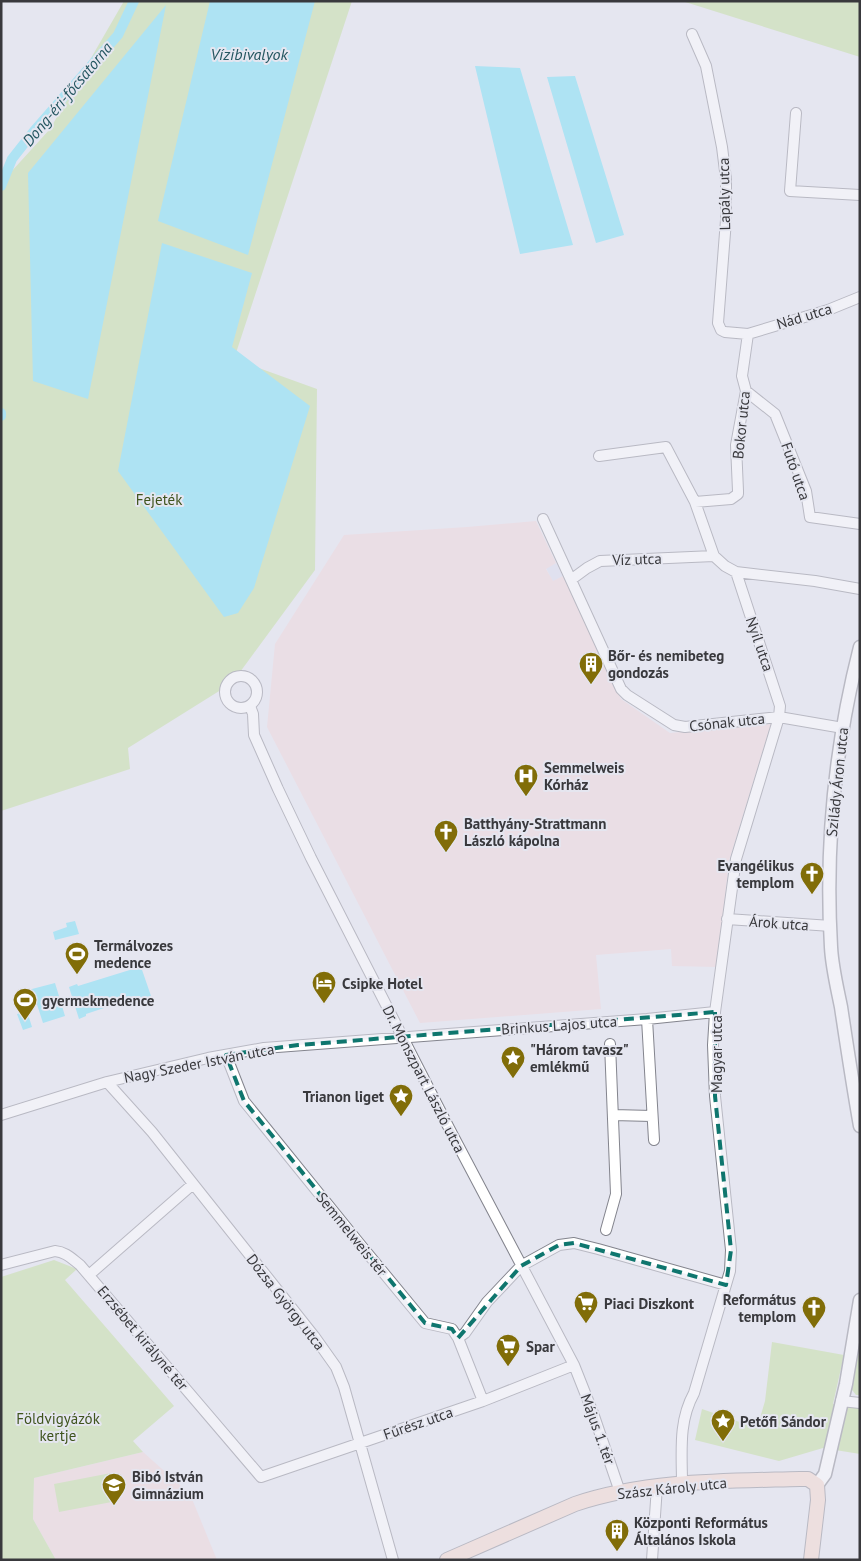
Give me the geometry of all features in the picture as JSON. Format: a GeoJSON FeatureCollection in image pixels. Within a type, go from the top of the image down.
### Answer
{"type":"FeatureCollection","features":[{"type":"Feature","properties":{"kind":"main road","name":"Szász Károly utca"},"geometry":{"type":"LineString","coordinates":[[447,1560],[575,1504],[620,1492],[657,1486],[800,1479],[808,1479],[817,1486]]}},
{"type":"Feature","properties":{"kind":"main road"},"geometry":{"type":"LineString","coordinates":[[812,1560],[818,1500],[817,1486]]}},
{"type":"Feature","properties":{"kind":"street","name":"Lapály utca"},"geometry":{"type":"LineString","coordinates":[[692,34],[706,66],[722,147],[726,179],[726,220],[718,323],[721,330],[725,332],[748,334]]}},
{"type":"Feature","properties":{"kind":"street"},"geometry":{"type":"LineString","coordinates":[[796,113],[790,191],[860,195]]}},
{"type":"Feature","properties":{"kind":"street","name":"Nád utca"},"geometry":{"type":"LineString","coordinates":[[748,334],[828,310],[860,297]]}},
{"type":"Feature","properties":{"kind":"street","name":"Bokor utca"},"geometry":{"type":"LineString","coordinates":[[695,502],[731,499],[738,494],[736,445],[746,391],[742,376],[748,334]]}},
{"type":"Feature","properties":{"kind":"street","name":"Futó utca"},"geometry":{"type":"LineString","coordinates":[[746,391],[775,414],[806,491],[810,517],[860,524]]}},
{"type":"Feature","properties":{"kind":"street"},"geometry":{"type":"LineString","coordinates":[[599,456],[666,447],[695,502],[714,556],[725,566],[736,572],[815,581],[860,589]]}},
{"type":"Feature","properties":{"kind":"street"},"geometry":{"type":"LineString","coordinates":[[543,519],[572,579]]}},
{"type":"Feature","properties":{"kind":"street","name":"Víz utca"},"geometry":{"type":"LineString","coordinates":[[572,579],[600,561],[714,556]]}},
{"type":"Feature","properties":{"kind":"street","name":"Nyíl utca"},"geometry":{"type":"LineString","coordinates":[[736,572],[779,701],[779,717]]}},
{"type":"Feature","properties":{"kind":"street","name":"Csónak utca"},"geometry":{"type":"LineString","coordinates":[[572,579],[621,689],[627,695],[674,725],[685,727],[779,717],[843,728]]}},
{"type":"Feature","properties":{"kind":"street","name":"Szilády Áron utca"},"geometry":{"type":"LineString","coordinates":[[860,647],[850,686],[843,728],[830,830],[831,949],[860,1126]]}},
{"type":"Feature","properties":{"kind":"street","name":"Dr. Monszpart László utca"},"geometry":{"type":"LineString","coordinates":[[250,706],[253,714],[254,735],[311,858],[574,1365]]}},
{"type":"Feature","properties":{"kind":"street","name":"Magyar utca"},"geometry":{"type":"LineString","coordinates":[[682,1485],[682,1431],[687,1405],[694,1393],[730,1271],[731,1250],[715,1096],[713,1045],[715,1012],[736,860],[779,717]]}},
{"type":"Feature","properties":{"kind":"street","name":"Árok utca"},"geometry":{"type":"LineString","coordinates":[[727,919],[831,926]]}},
{"type":"Feature","properties":{"kind":"street","name":"Brinkus Lajos utca"},"geometry":{"type":"LineString","coordinates":[[403,1037],[647,1019],[715,1012]]}},
{"type":"Feature","properties":{"kind":"street"},"geometry":{"type":"LineString","coordinates":[[647,1019],[654,1140]]}},
{"type":"Feature","properties":{"kind":"street","name":"Nagy Szeder István utca"},"geometry":{"type":"LineString","coordinates":[[1,1115],[107,1082],[226,1055],[264,1048],[403,1037]]}},
{"type":"Feature","properties":{"kind":"street"},"geometry":{"type":"LineString","coordinates":[[606,1230],[616,1194],[610,1044]]}},
{"type":"Feature","properties":{"kind":"street","name":"Semmelweis tér"},"geometry":{"type":"LineString","coordinates":[[226,1055],[244,1101],[359,1243],[425,1322],[452,1330],[458,1338]]}},
{"type":"Feature","properties":{"kind":"street","name":"Dózsa György utca"},"geometry":{"type":"LineString","coordinates":[[107,1082],[152,1132],[314,1336],[336,1367],[361,1442],[393,1560]]}},
{"type":"Feature","properties":{"kind":"street"},"geometry":{"type":"LineString","coordinates":[[613,1115],[652,1116]]}},
{"type":"Feature","properties":{"kind":"street"},"geometry":{"type":"LineString","coordinates":[[88,1275],[193,1184]]}},
{"type":"Feature","properties":{"kind":"street"},"geometry":{"type":"LineString","coordinates":[[483,1401],[458,1338],[465,1333],[487,1302],[521,1266],[559,1245],[574,1243],[726,1285]]}},
{"type":"Feature","properties":{"kind":"street","name":"Erzsébet királyné tér"},"geometry":{"type":"LineString","coordinates":[[1,1266],[55,1251],[61,1251],[80,1265],[261,1477]]}},
{"type":"Feature","properties":{"kind":"street"},"geometry":{"type":"LineString","coordinates":[[817,1486],[825,1474],[854,1342],[860,1300]]}},
{"type":"Feature","properties":{"kind":"street","name":"Fűrész utca"},"geometry":{"type":"LineString","coordinates":[[261,1477],[483,1401],[574,1365]]}},
{"type":"Feature","properties":{"kind":"street","name":"Május 1. tér"},"geometry":{"type":"LineString","coordinates":[[574,1365],[593,1413],[620,1492]]}},
{"type":"Feature","properties":{"kind":"street"},"geometry":{"type":"LineString","coordinates":[[841,1401],[860,1403]]}},
{"type":"Feature","properties":{"kind":"street"},"geometry":{"type":"LineString","coordinates":[[652,1558],[657,1486]]}},
{"type":"Feature","properties":{"kind":"highlighted area"},"geometry":{"type":"Polygon","coordinates":[[[715,1012],[715,1096],[731,1250],[726,1285],[574,1243],[559,1245],[521,1266],[458,1338],[452,1329],[425,1323],[244,1101],[226,1055],[298,1045],[715,1012]]]}},
{"type":"Feature","properties":{"kind":"shaded area","name":"Semmelweis Kórház"},"geometry":{"type":"Polygon","coordinates":[[[536,521],[556,563],[546,569],[553,581],[563,576],[621,699],[670,733],[771,724],[729,861],[717,967],[672,966],[671,949],[596,955],[601,1009],[420,1023],[267,727],[275,644],[344,535],[536,521]]]}},
{"type":"Feature","properties":{"kind":"shaded area"},"geometry":{"type":"Polygon","coordinates":[[[556,563],[563,576],[553,582],[546,568],[556,563]]]}},
{"type":"Feature","properties":{"kind":"shaded area","name":"Bibó István Gimnázium"},"geometry":{"type":"Polygon","coordinates":[[[143,1452],[190,1494],[217,1560],[56,1560],[33,1519],[34,1478],[143,1452]]]}},
{"type":"Feature","properties":{"kind":"green space","name":"Fejeték"},"geometry":{"type":"Polygon","coordinates":[[[124,1],[352,1],[234,359],[317,389],[315,570],[232,683],[128,748],[130,769],[1,811],[1,183],[50,129],[124,1]]]}},
{"type":"Feature","properties":{"kind":"green space"},"geometry":{"type":"Polygon","coordinates":[[[682,1],[860,1],[860,57],[682,1]]]}},
{"type":"Feature","properties":{"kind":"green space","name":"Földvigyázók kertje"},"geometry":{"type":"Polygon","coordinates":[[[54,1260],[77,1269],[65,1280],[174,1406],[133,1441],[143,1452],[34,1478],[33,1519],[56,1560],[1,1560],[1,1277],[54,1260]]]}},
{"type":"Feature","properties":{"kind":"green space"},"geometry":{"type":"Polygon","coordinates":[[[772,1342],[844,1355],[833,1404],[860,1408],[860,1454],[823,1448],[779,1461],[695,1440],[702,1409],[757,1428],[765,1401],[772,1342]]]}},
{"type":"Feature","properties":{"kind":"green space"},"geometry":{"type":"Polygon","coordinates":[[[856,1352],[860,1357],[860,1395],[856,1395],[849,1386],[856,1352]]]}},
{"type":"Feature","properties":{"kind":"green space"},"geometry":{"type":"Polygon","coordinates":[[[111,1473],[117,1501],[59,1512],[54,1484],[111,1473]]]}},
{"type":"Feature","properties":{"kind":"water","name":"Vízibivalyok"},"geometry":{"type":"Polygon","coordinates":[[[210,1],[315,1],[248,255],[158,221],[210,1]]]}},
{"type":"Feature","properties":{"kind":"water"},"geometry":{"type":"Polygon","coordinates":[[[166,5],[88,399],[33,381],[28,173],[166,5]]]}},
{"type":"Feature","properties":{"kind":"water"},"geometry":{"type":"Polygon","coordinates":[[[475,66],[520,68],[573,245],[520,254],[475,66]]]}},
{"type":"Feature","properties":{"kind":"water"},"geometry":{"type":"Polygon","coordinates":[[[575,76],[624,235],[596,243],[547,77],[575,76]]]}},
{"type":"Feature","properties":{"kind":"water"},"geometry":{"type":"Polygon","coordinates":[[[162,243],[252,273],[232,347],[310,406],[254,588],[238,613],[224,617],[118,471],[162,243]]]}},
{"type":"Feature","properties":{"kind":"water"},"geometry":{"type":"Polygon","coordinates":[[[75,921],[79,934],[55,940],[53,932],[67,927],[66,923],[75,921]]]}},
{"type":"Feature","properties":{"kind":"water"},"geometry":{"type":"Polygon","coordinates":[[[140,964],[151,996],[141,999],[140,996],[86,1014],[86,1016],[79,1019],[69,987],[133,969],[132,966],[140,964]]]}},
{"type":"Feature","properties":{"kind":"water"},"geometry":{"type":"Polygon","coordinates":[[[55,983],[65,1016],[43,1023],[32,989],[55,983]]]}},
{"type":"Feature","properties":{"kind":"water","name":"gyermekmedence"},"geometry":{"type":"Polygon","coordinates":[[[27,1011],[32,1027],[23,1030],[17,1014],[27,1011]]]}},
{"type":"Feature","properties":{"kind":"waterway","name":"Dong-éri-főcsatorna"},"geometry":{"type":"LineString","coordinates":[[1,186],[12,159],[118,35],[134,1]]}},
{"type":"Feature","properties":{"kind":"place","name":"Bőr- és nemibeteg gondozás"},"geometry":{"type":"Point","coordinates":[591,685]}},
{"type":"Feature","properties":{"kind":"place","name":"Semmelweis Kórház"},"geometry":{"type":"Point","coordinates":[526,797]}},
{"type":"Feature","properties":{"kind":"place","name":"Batthyány-Strattmann László kápolna"},"geometry":{"type":"Point","coordinates":[446,853]}},
{"type":"Feature","properties":{"kind":"place","name":"Evangélikus templom"},"geometry":{"type":"Point","coordinates":[812,895]}},
{"type":"Feature","properties":{"kind":"place","name":"Termálvozes medence"},"geometry":{"type":"Point","coordinates":[77,975]}},
{"type":"Feature","properties":{"kind":"place","name":"Csipke Hotel"},"geometry":{"type":"Point","coordinates":[324,1004]}},
{"type":"Feature","properties":{"kind":"place","name":"gyermekmedence"},"geometry":{"type":"Point","coordinates":[25,1021]}},
{"type":"Feature","properties":{"kind":"place","name":"\"Három tavasz\" emlékmű"},"geometry":{"type":"Point","coordinates":[513,1079]}},
{"type":"Feature","properties":{"kind":"place","name":"Trianon liget"},"geometry":{"type":"Point","coordinates":[401,1117]}},
{"type":"Feature","properties":{"kind":"place","name":"Piaci Diszkont"},"geometry":{"type":"Point","coordinates":[586,1324]}},
{"type":"Feature","properties":{"kind":"place","name":"Református templom"},"geometry":{"type":"Point","coordinates":[814,1329]}},
{"type":"Feature","properties":{"kind":"place","name":"Spar"},"geometry":{"type":"Point","coordinates":[508,1367]}},
{"type":"Feature","properties":{"kind":"place","name":"Petőfi Sándor"},"geometry":{"type":"Point","coordinates":[723,1442]}},
{"type":"Feature","properties":{"kind":"place","name":"Bibó István Gimnázium"},"geometry":{"type":"Point","coordinates":[114,1506]}},
{"type":"Feature","properties":{"kind":"place","name":"Központi Református Általános Iskola"},"geometry":{"type":"Point","coordinates":[617,1552]}}]}
